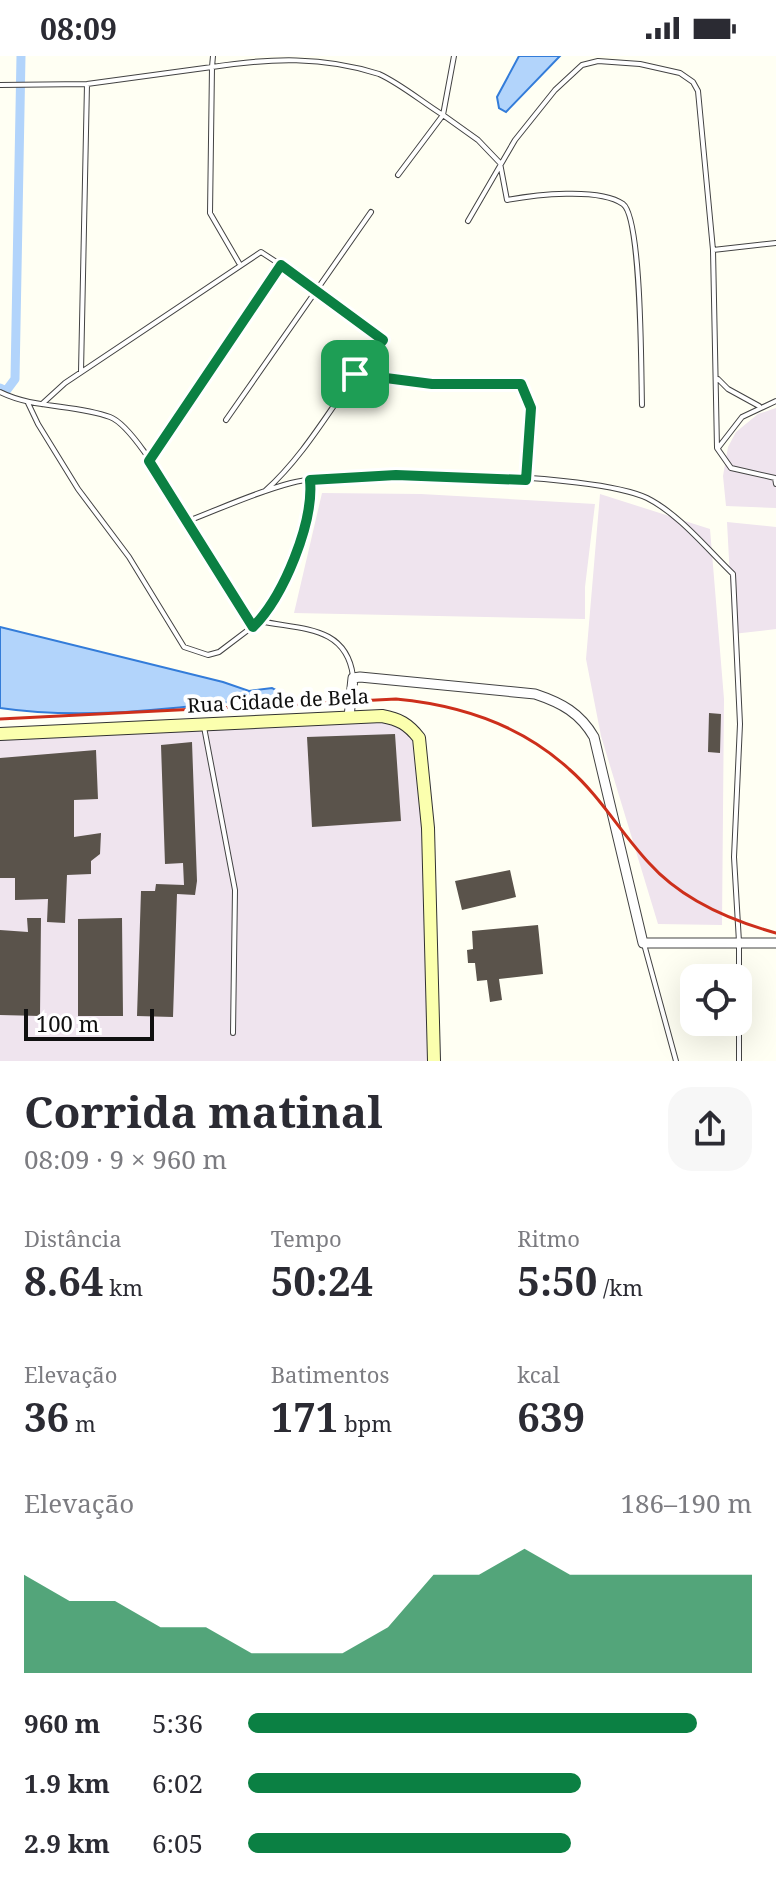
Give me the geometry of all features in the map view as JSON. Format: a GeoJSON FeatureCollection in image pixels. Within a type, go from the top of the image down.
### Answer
{"type":"FeatureCollection","features":[{"type":"Feature","properties":{"kind":"street"},"geometry":{"type":"LineString","coordinates":[[349,717],[353,678],[535,694],[555,701],[579,715],[594,737],[643,943],[776,943]]}},
{"type":"Feature","properties":{"kind":"street","name":"Rua Cidade de Bela"},"geometry":{"type":"LineString","coordinates":[[0,734],[349,717],[398,719],[410,727],[419,738],[428,828],[434,1061]]}},
{"type":"Feature","properties":{"kind":"lane"},"geometry":{"type":"LineString","coordinates":[[213,56],[210,213],[239,264]]}},
{"type":"Feature","properties":{"kind":"lane"},"geometry":{"type":"LineString","coordinates":[[0,85],[87,84],[278,56],[326,58],[380,75],[478,140],[500,163],[507,200],[567,193],[611,199],[624,204],[630,213],[636,243],[642,405]]}},
{"type":"Feature","properties":{"kind":"lane"},"geometry":{"type":"LineString","coordinates":[[398,175],[443,115],[454,56]]}},
{"type":"Feature","properties":{"kind":"lane"},"geometry":{"type":"LineString","coordinates":[[468,221],[500,163],[555,90],[582,65],[614,61],[680,73],[693,82],[698,91],[713,250],[717,448],[731,468],[775,478],[776,484]]}},
{"type":"Feature","properties":{"kind":"lane"},"geometry":{"type":"LineString","coordinates":[[81,372],[87,84]]}},
{"type":"Feature","properties":{"kind":"lane"},"geometry":{"type":"LineString","coordinates":[[226,420],[371,212]]}},
{"type":"Feature","properties":{"kind":"lane"},"geometry":{"type":"LineString","coordinates":[[713,250],[776,243]]}},
{"type":"Feature","properties":{"kind":"lane"},"geometry":{"type":"LineString","coordinates":[[42,404],[81,372],[261,252],[383,340],[293,461],[263,493]]}},
{"type":"Feature","properties":{"kind":"lane"},"geometry":{"type":"LineString","coordinates":[[149,461],[281,265]]}},
{"type":"Feature","properties":{"kind":"lane"},"geometry":{"type":"LineString","coordinates":[[355,374],[432,384],[521,384],[531,408],[526,480]]}},
{"type":"Feature","properties":{"kind":"lane"},"geometry":{"type":"LineString","coordinates":[[716,378],[728,389],[759,406]]}},
{"type":"Feature","properties":{"kind":"lane"},"geometry":{"type":"LineString","coordinates":[[0,392],[28,403],[110,417],[136,438],[253,627]]}},
{"type":"Feature","properties":{"kind":"lane"},"geometry":{"type":"LineString","coordinates":[[717,448],[742,417],[759,406],[776,401]]}},
{"type":"Feature","properties":{"kind":"lane"},"geometry":{"type":"LineString","coordinates":[[28,403],[78,489],[129,557],[184,647],[208,655],[219,652],[260,621],[292,562],[308,515],[310,480]]}},
{"type":"Feature","properties":{"kind":"lane"},"geometry":{"type":"LineString","coordinates":[[188,521],[263,493],[310,480],[396,475],[586,483],[643,497],[681,525],[733,574],[736,690],[740,724],[734,857],[739,942],[739,1061]]}},
{"type":"Feature","properties":{"kind":"lane"},"geometry":{"type":"LineString","coordinates":[[260,621],[311,632],[341,643],[350,661],[353,678]]}},
{"type":"Feature","properties":{"kind":"lane"},"geometry":{"type":"LineString","coordinates":[[203,724],[235,890],[233,1033]]}},
{"type":"Feature","properties":{"kind":"lane"},"geometry":{"type":"LineString","coordinates":[[643,943],[676,1061]]}},
{"type":"Feature","properties":{"kind":"shaded area"},"geometry":{"type":"Polygon","coordinates":[[[776,408],[776,508],[726,506],[723,476],[728,447],[736,432],[758,414],[776,408]]]}},
{"type":"Feature","properties":{"kind":"shaded area"},"geometry":{"type":"Polygon","coordinates":[[[322,493],[421,494],[595,504],[585,587],[585,619],[294,613],[322,493]]]}},
{"type":"Feature","properties":{"kind":"shaded area"},"geometry":{"type":"Polygon","coordinates":[[[600,494],[710,529],[724,699],[722,925],[658,924],[601,736],[586,659],[600,494]]]}},
{"type":"Feature","properties":{"kind":"shaded area"},"geometry":{"type":"Polygon","coordinates":[[[727,522],[776,527],[776,629],[733,634],[727,522]]]}},
{"type":"Feature","properties":{"kind":"shaded area"},"geometry":{"type":"Polygon","coordinates":[[[382,716],[419,738],[434,1061],[0,1061],[0,735],[382,716]]]}},
{"type":"Feature","properties":{"kind":"water"},"geometry":{"type":"Polygon","coordinates":[[[519,56],[560,56],[506,112],[499,108],[497,97],[519,56]]]}},
{"type":"Feature","properties":{"kind":"water"},"geometry":{"type":"Polygon","coordinates":[[[0,627],[249,691],[272,688],[278,691],[276,698],[262,701],[143,711],[56,713],[0,708],[0,627]]]}},
{"type":"Feature","properties":{"kind":"building"},"geometry":{"type":"Polygon","coordinates":[[[709,713],[721,714],[720,753],[708,752],[709,713]]]}},
{"type":"Feature","properties":{"kind":"building"},"geometry":{"type":"Polygon","coordinates":[[[395,734],[401,821],[312,827],[307,737],[395,734]]]}},
{"type":"Feature","properties":{"kind":"building"},"geometry":{"type":"Polygon","coordinates":[[[192,742],[197,881],[195,895],[177,894],[173,1017],[137,1016],[141,891],[155,891],[156,884],[184,885],[183,863],[165,864],[161,745],[192,742]]]}},
{"type":"Feature","properties":{"kind":"building"},"geometry":{"type":"Polygon","coordinates":[[[96,750],[98,799],[74,800],[74,837],[101,833],[100,854],[91,861],[91,874],[67,875],[65,923],[47,922],[48,899],[15,900],[15,878],[0,878],[0,758],[96,750]]]}},
{"type":"Feature","properties":{"kind":"building"},"geometry":{"type":"Polygon","coordinates":[[[510,870],[516,897],[462,910],[455,881],[510,870]]]}},
{"type":"Feature","properties":{"kind":"building"},"geometry":{"type":"Polygon","coordinates":[[[27,918],[41,918],[40,1016],[0,1015],[0,930],[28,932],[27,918]]]}},
{"type":"Feature","properties":{"kind":"building"},"geometry":{"type":"Polygon","coordinates":[[[122,918],[123,1016],[78,1016],[78,919],[122,918]]]}},
{"type":"Feature","properties":{"kind":"building"},"geometry":{"type":"Polygon","coordinates":[[[538,925],[543,974],[499,979],[502,1000],[490,1002],[487,980],[477,981],[475,963],[468,963],[467,950],[473,949],[472,931],[538,925]]]}},
{"type":"Feature","properties":{"kind":"waterway"},"geometry":{"type":"LineString","coordinates":[[0,388],[6,391],[15,379],[21,56]]}},
{"type":"Feature","properties":{"kind":"railway"},"geometry":{"type":"LineString","coordinates":[[0,719],[396,699],[466,712],[510,729],[550,753],[591,791],[649,863],[676,888],[724,915],[776,933]]}},
{"type":"Feature","properties":{"kind":"route"},"geometry":{"type":"LineString","coordinates":[[281,265],[383,340],[355,374],[432,384],[521,384],[531,408],[526,480],[396,475],[310,480],[312,492],[308,515],[292,562],[260,621],[253,627],[149,461],[281,265]]}}]}
